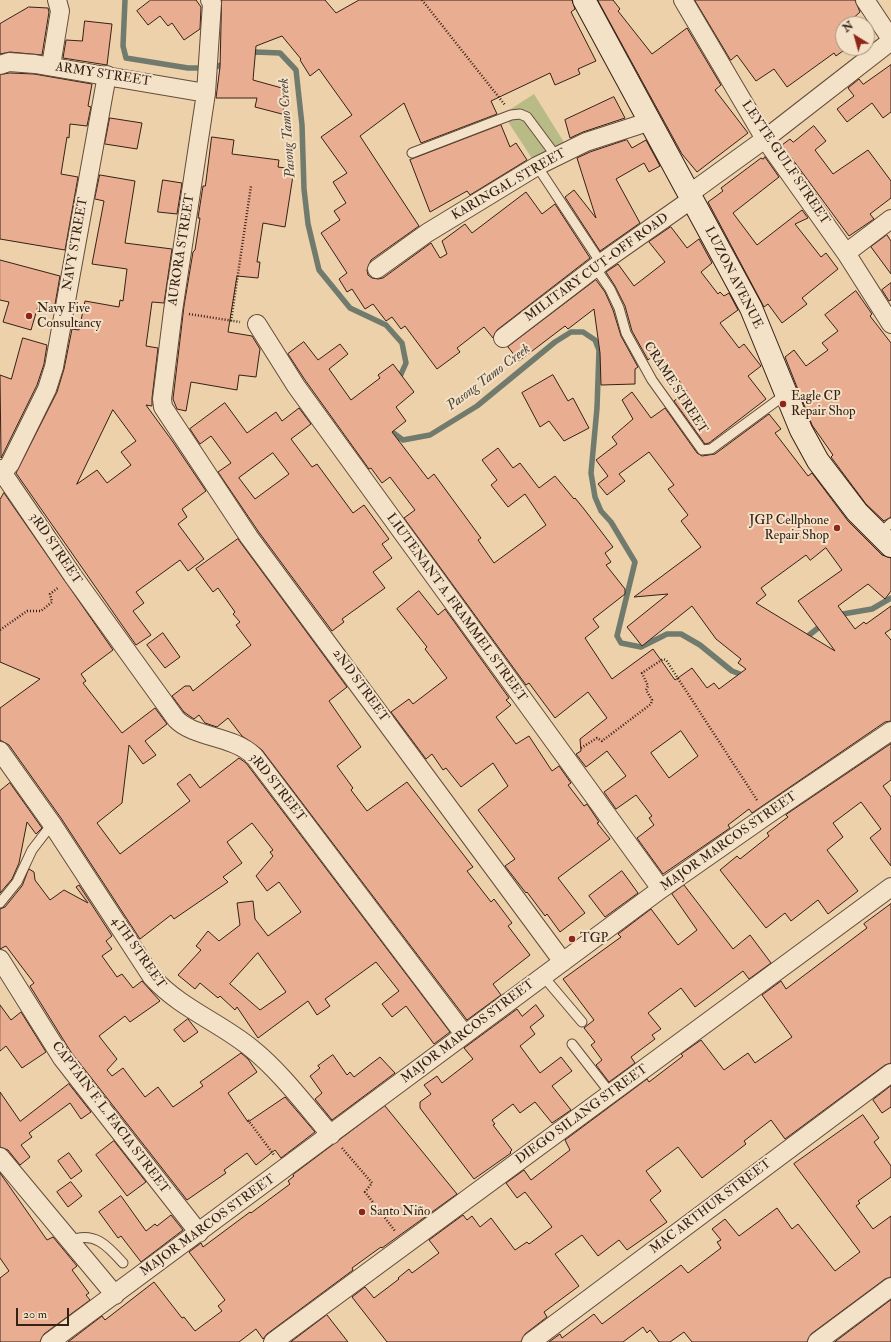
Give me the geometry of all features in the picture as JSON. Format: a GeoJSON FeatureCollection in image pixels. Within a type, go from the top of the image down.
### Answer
{"type":"FeatureCollection","features":[{"type":"Feature","properties":{"kind":"main road","name":"LUZON AVENUE"},"geometry":{"type":"LineString","coordinates":[[584,0],[651,121],[690,197],[751,308],[801,430],[818,461],[843,496],[887,534]]}},
{"type":"Feature","properties":{"kind":"street"},"geometry":{"type":"LineString","coordinates":[[51,66],[60,11],[57,0]]}},
{"type":"Feature","properties":{"kind":"street","name":"AURORA STREET"},"geometry":{"type":"LineString","coordinates":[[163,407],[162,399],[173,311],[206,93],[212,3],[210,0]]}},
{"type":"Feature","properties":{"kind":"street","name":"LEYTE GULF STREET"},"geometry":{"type":"LineString","coordinates":[[683,0],[765,139],[846,253],[891,324]]}},
{"type":"Feature","properties":{"kind":"street"},"geometry":{"type":"LineString","coordinates":[[865,0],[891,40]]}},
{"type":"Feature","properties":{"kind":"street","name":"MILITARY CUT-OFF ROAD"},"geometry":{"type":"LineString","coordinates":[[503,338],[690,197],[891,40]]}},
{"type":"Feature","properties":{"kind":"street","name":"ARMY STREET"},"geometry":{"type":"LineString","coordinates":[[0,65],[9,62],[51,66],[206,93]]}},
{"type":"Feature","properties":{"kind":"street","name":"NAVY STREET"},"geometry":{"type":"LineString","coordinates":[[1,470],[10,464],[46,389],[54,367],[107,75]]}},
{"type":"Feature","properties":{"kind":"street","name":"KARINGAL STREET"},"geometry":{"type":"LineString","coordinates":[[377,269],[427,233],[537,166],[586,142],[651,121]]}},
{"type":"Feature","properties":{"kind":"street"},"geometry":{"type":"LineString","coordinates":[[846,253],[891,219]]}},
{"type":"Feature","properties":{"kind":"street","name":"LIUTENANT A. FRAMMEL STREET"},"geometry":{"type":"LineString","coordinates":[[257,324],[296,386],[661,889]]}},
{"type":"Feature","properties":{"kind":"street","name":"2ND STREET"},"geometry":{"type":"LineString","coordinates":[[163,407],[249,537],[563,962]]}},
{"type":"Feature","properties":{"kind":"street","name":"3RD STREET"},"geometry":{"type":"LineString","coordinates":[[1,470],[72,576],[180,723],[240,745],[254,756],[464,1034]]}},
{"type":"Feature","properties":{"kind":"street","name":"MAJOR MARCOS STREET"},"geometry":{"type":"LineString","coordinates":[[50,1342],[661,889],[891,731]]}},
{"type":"Feature","properties":{"kind":"street","name":"4TH STREET"},"geometry":{"type":"LineString","coordinates":[[0,751],[52,824],[152,977],[166,992],[250,1047],[263,1058],[331,1135]]}},
{"type":"Feature","properties":{"kind":"street","name":"DIEGO SILANG STREET"},"geometry":{"type":"LineString","coordinates":[[272,1342],[891,887]]}},
{"type":"Feature","properties":{"kind":"street","name":"CAPTAIN F. L. FACIA STREET"},"geometry":{"type":"LineString","coordinates":[[0,959],[62,1058],[199,1233]]}},
{"type":"Feature","properties":{"kind":"street","name":"MAC ARTHUR STREET"},"geometry":{"type":"LineString","coordinates":[[531,1342],[891,1073]]}},
{"type":"Feature","properties":{"kind":"street"},"geometry":{"type":"LineString","coordinates":[[0,1157],[115,1295]]}},
{"type":"Feature","properties":{"kind":"street"},"geometry":{"type":"LineString","coordinates":[[817,1342],[891,1286]]}},
{"type":"Feature","properties":{"kind":"lane"},"geometry":{"type":"LineString","coordinates":[[412,153],[511,115],[520,114],[527,117],[556,156]]}},
{"type":"Feature","properties":{"kind":"lane"},"geometry":{"type":"LineString","coordinates":[[537,166],[598,265]]}},
{"type":"Feature","properties":{"kind":"lane","name":"CRAME STREET"},"geometry":{"type":"LineString","coordinates":[[598,265],[619,308],[626,333],[652,380],[702,450],[711,449],[786,394]]}},
{"type":"Feature","properties":{"kind":"lane"},"geometry":{"type":"LineString","coordinates":[[0,904],[17,882],[32,850],[52,824]]}},
{"type":"Feature","properties":{"kind":"lane"},"geometry":{"type":"LineString","coordinates":[[543,976],[582,1022]]}},
{"type":"Feature","properties":{"kind":"lane"},"geometry":{"type":"LineString","coordinates":[[572,1044],[610,1094]]}},
{"type":"Feature","properties":{"kind":"lane"},"geometry":{"type":"LineString","coordinates":[[69,1241],[79,1237],[87,1237],[98,1240],[123,1263]]}},
{"type":"Feature","properties":{"kind":"path"},"geometry":{"type":"LineString","coordinates":[[422,0],[475,69],[499,96],[511,115]]}},
{"type":"Feature","properties":{"kind":"path"},"geometry":{"type":"LineString","coordinates":[[231,321],[251,186]]}},
{"type":"Feature","properties":{"kind":"path"},"geometry":{"type":"LineString","coordinates":[[173,311],[257,324]]}},
{"type":"Feature","properties":{"kind":"path"},"geometry":{"type":"LineString","coordinates":[[0,630],[27,611],[41,611],[52,601],[50,594],[72,576]]}},
{"type":"Feature","properties":{"kind":"path"},"geometry":{"type":"LineString","coordinates":[[566,759],[595,738],[602,741],[651,704],[652,700],[646,690],[648,686],[642,673],[663,659],[666,660],[767,815]]}},
{"type":"Feature","properties":{"kind":"path"},"geometry":{"type":"LineString","coordinates":[[248,1120],[285,1169]]}},
{"type":"Feature","properties":{"kind":"path"},"geometry":{"type":"LineString","coordinates":[[331,1135],[372,1183],[365,1192],[406,1244]]}},
{"type":"Feature","properties":{"kind":"green space"},"geometry":{"type":"Polygon","coordinates":[[[534,94],[565,144],[535,163],[503,114],[534,94]]]}},
{"type":"Feature","properties":{"kind":"building"},"geometry":{"type":"Polygon","coordinates":[[[151,0],[196,0],[201,7],[200,29],[184,40],[172,23],[168,26],[160,16],[148,25],[137,11],[151,0]]]}},
{"type":"Feature","properties":{"kind":"building"},"geometry":{"type":"Polygon","coordinates":[[[222,0],[325,0],[336,13],[359,0],[572,0],[575,9],[571,12],[596,61],[578,69],[580,74],[555,85],[550,73],[491,101],[497,114],[421,143],[404,103],[360,136],[419,226],[371,260],[367,270],[368,275],[372,278],[383,278],[431,243],[440,258],[447,254],[442,241],[465,224],[472,233],[526,192],[542,214],[555,204],[590,258],[497,330],[493,338],[484,327],[457,348],[460,352],[437,369],[405,326],[401,329],[392,317],[386,321],[373,304],[365,309],[352,289],[347,292],[339,279],[347,273],[321,233],[340,220],[334,211],[346,203],[333,182],[347,173],[321,137],[352,115],[319,69],[310,76],[300,60],[301,59],[282,36],[256,46],[253,80],[289,90],[282,114],[255,107],[257,98],[216,98],[220,67],[222,0]]]}},
{"type":"Feature","properties":{"kind":"building"},"geometry":{"type":"Polygon","coordinates":[[[598,0],[613,0],[620,9],[618,11],[652,54],[687,28],[721,85],[715,90],[748,133],[697,172],[682,154],[598,0]]]}},
{"type":"Feature","properties":{"kind":"building"},"geometry":{"type":"Polygon","coordinates":[[[695,0],[855,0],[860,12],[856,16],[835,16],[835,54],[834,53],[787,87],[774,69],[756,81],[737,55],[731,60],[695,0]]]}},
{"type":"Feature","properties":{"kind":"building"},"geometry":{"type":"Polygon","coordinates":[[[29,7],[48,8],[49,12],[42,55],[10,52],[0,54],[0,24],[29,7]]]}},
{"type":"Feature","properties":{"kind":"building"},"geometry":{"type":"Polygon","coordinates":[[[85,21],[112,24],[107,65],[63,58],[66,40],[82,41],[85,21]]]}},
{"type":"Feature","properties":{"kind":"building"},"geometry":{"type":"Polygon","coordinates":[[[891,65],[891,112],[883,118],[872,103],[847,122],[837,109],[854,96],[848,88],[859,79],[863,84],[891,65]]]}},
{"type":"Feature","properties":{"kind":"building"},"geometry":{"type":"Polygon","coordinates":[[[10,73],[34,74],[92,84],[88,106],[91,107],[87,126],[70,124],[69,138],[67,137],[61,174],[78,177],[65,250],[0,239],[0,75],[10,73]]]}},
{"type":"Feature","properties":{"kind":"building"},"geometry":{"type":"Polygon","coordinates":[[[614,97],[625,118],[570,138],[565,120],[614,97]]]}},
{"type":"Feature","properties":{"kind":"building"},"geometry":{"type":"Polygon","coordinates":[[[110,118],[142,123],[137,149],[105,144],[110,118]]]}},
{"type":"Feature","properties":{"kind":"building"},"geometry":{"type":"Polygon","coordinates":[[[501,125],[510,147],[516,143],[527,160],[470,195],[467,191],[430,212],[410,160],[501,125]]]}},
{"type":"Feature","properties":{"kind":"building"},"geometry":{"type":"Polygon","coordinates":[[[814,126],[826,141],[815,150],[833,174],[868,150],[891,181],[891,198],[870,214],[874,219],[849,236],[782,145],[790,139],[793,142],[814,126]]]}},
{"type":"Feature","properties":{"kind":"building"},"geometry":{"type":"Polygon","coordinates":[[[212,137],[234,140],[232,154],[279,160],[278,167],[294,169],[285,227],[263,223],[257,262],[260,262],[258,278],[237,276],[228,332],[252,336],[260,349],[256,377],[239,375],[237,390],[191,382],[186,411],[177,409],[173,399],[184,306],[193,252],[195,250],[200,218],[198,218],[203,186],[205,186],[212,137]]]}},
{"type":"Feature","properties":{"kind":"building"},"geometry":{"type":"Polygon","coordinates":[[[627,140],[632,148],[646,140],[660,166],[649,172],[644,163],[616,179],[640,223],[600,251],[565,197],[574,190],[596,218],[577,158],[590,152],[627,140]]]}},
{"type":"Feature","properties":{"kind":"building"},"geometry":{"type":"Polygon","coordinates":[[[765,157],[779,177],[733,213],[757,245],[802,210],[808,218],[795,224],[821,257],[826,253],[838,269],[802,298],[807,304],[782,323],[768,304],[764,307],[708,202],[723,191],[721,188],[761,158],[763,159],[765,157]]]}},
{"type":"Feature","properties":{"kind":"building"},"geometry":{"type":"Polygon","coordinates":[[[100,175],[135,181],[125,243],[172,249],[164,303],[152,302],[146,346],[158,348],[152,406],[146,405],[206,491],[182,509],[187,517],[178,524],[204,559],[188,571],[180,560],[136,592],[144,603],[133,611],[151,635],[136,645],[16,473],[57,392],[64,369],[72,329],[79,330],[85,301],[119,307],[120,300],[123,301],[127,269],[92,264],[104,201],[95,199],[100,175]],[[113,410],[77,484],[97,470],[107,483],[131,465],[121,452],[136,441],[113,410]]]}},
{"type":"Feature","properties":{"kind":"building"},"geometry":{"type":"Polygon","coordinates":[[[163,180],[182,183],[177,214],[158,212],[163,180]]]}},
{"type":"Feature","properties":{"kind":"building"},"geometry":{"type":"Polygon","coordinates":[[[671,227],[687,248],[699,239],[712,263],[701,272],[718,294],[720,292],[724,296],[729,293],[738,310],[720,323],[739,348],[744,344],[761,366],[748,376],[766,399],[709,443],[705,444],[674,401],[687,391],[657,352],[648,360],[632,331],[625,306],[606,272],[618,264],[634,286],[665,262],[649,242],[671,227]]]}},
{"type":"Feature","properties":{"kind":"building"},"geometry":{"type":"Polygon","coordinates":[[[887,235],[891,241],[891,274],[871,247],[887,235]]]}},
{"type":"Feature","properties":{"kind":"building"},"geometry":{"type":"Polygon","coordinates":[[[0,260],[60,276],[54,310],[38,306],[31,330],[3,322],[9,302],[0,300],[0,260]]]}},
{"type":"Feature","properties":{"kind":"building"},"geometry":{"type":"Polygon","coordinates":[[[596,280],[605,292],[613,310],[621,336],[638,367],[635,369],[635,384],[601,385],[600,353],[594,309],[568,329],[565,326],[519,361],[508,347],[596,280]]]}},
{"type":"Feature","properties":{"kind":"building"},"geometry":{"type":"Polygon","coordinates":[[[891,283],[891,300],[889,301],[882,290],[891,283]]]}},
{"type":"Feature","properties":{"kind":"building"},"geometry":{"type":"Polygon","coordinates":[[[856,291],[872,314],[870,316],[891,343],[891,517],[884,521],[866,504],[831,457],[833,455],[812,425],[785,357],[794,350],[806,366],[828,350],[822,343],[838,331],[825,315],[856,291]]]}},
{"type":"Feature","properties":{"kind":"building"},"geometry":{"type":"Polygon","coordinates":[[[23,338],[47,345],[44,364],[37,385],[1,458],[0,375],[11,379],[23,338]]]}},
{"type":"Feature","properties":{"kind":"building"},"geometry":{"type":"Polygon","coordinates":[[[304,342],[318,360],[340,344],[348,354],[329,369],[351,400],[380,378],[378,375],[393,364],[414,392],[396,407],[406,421],[392,432],[428,479],[434,474],[481,538],[478,540],[494,563],[546,525],[525,494],[508,507],[491,485],[497,480],[482,460],[498,448],[513,468],[520,463],[539,488],[555,476],[584,509],[613,547],[605,553],[611,562],[606,565],[625,589],[625,594],[593,619],[599,627],[585,638],[612,679],[653,649],[675,680],[692,668],[707,688],[714,683],[719,689],[746,669],[738,663],[741,659],[716,639],[692,606],[642,646],[627,627],[668,594],[634,597],[701,547],[681,521],[688,515],[668,489],[674,485],[649,452],[619,474],[625,481],[607,495],[598,484],[608,476],[596,460],[617,444],[612,437],[633,419],[622,400],[632,392],[651,418],[665,408],[697,453],[702,456],[715,454],[769,414],[781,429],[775,433],[808,476],[812,473],[848,521],[882,555],[891,558],[891,591],[885,599],[868,584],[838,606],[855,629],[864,622],[866,624],[891,606],[891,629],[885,633],[891,640],[891,721],[885,722],[752,813],[749,809],[728,825],[730,828],[663,874],[637,838],[654,825],[649,818],[652,816],[636,795],[616,809],[604,792],[626,776],[607,751],[586,767],[576,754],[581,751],[580,739],[607,718],[588,692],[555,718],[529,683],[526,685],[404,518],[415,510],[390,477],[382,483],[371,468],[369,469],[288,354],[304,342]],[[826,548],[810,560],[806,555],[761,588],[766,595],[756,603],[835,651],[798,601],[842,570],[826,548]],[[681,731],[651,753],[669,778],[698,756],[681,731]]]}},
{"type":"Feature","properties":{"kind":"building"},"geometry":{"type":"Polygon","coordinates":[[[553,375],[568,401],[573,398],[589,428],[564,441],[549,421],[540,427],[522,393],[553,375]]]}},
{"type":"Feature","properties":{"kind":"building"},"geometry":{"type":"Polygon","coordinates":[[[225,403],[247,433],[276,412],[282,421],[299,408],[311,424],[291,439],[312,467],[317,464],[353,513],[364,505],[389,539],[382,544],[392,558],[373,572],[385,588],[342,619],[344,622],[332,631],[258,531],[218,472],[231,463],[211,436],[200,444],[190,429],[225,403]],[[273,453],[239,478],[255,499],[289,474],[273,453]]]}},
{"type":"Feature","properties":{"kind":"building"},"geometry":{"type":"Polygon","coordinates":[[[4,493],[113,650],[81,674],[86,681],[83,683],[122,733],[155,708],[167,724],[145,741],[156,755],[143,764],[129,745],[122,803],[97,823],[120,854],[190,801],[177,784],[190,774],[200,788],[239,758],[246,763],[450,1032],[434,1044],[406,1006],[392,1017],[382,1004],[399,991],[376,962],[325,999],[330,1006],[317,1015],[308,1001],[258,1038],[237,1007],[235,1010],[220,996],[218,998],[200,983],[195,989],[178,975],[201,950],[196,946],[208,931],[219,941],[240,925],[237,903],[253,901],[255,919],[268,936],[301,912],[279,882],[267,891],[256,876],[273,856],[270,852],[273,850],[252,823],[227,842],[242,863],[223,877],[228,882],[174,919],[171,915],[140,939],[61,818],[9,745],[0,740],[0,708],[40,679],[0,662],[0,500],[4,493]],[[258,953],[230,984],[260,1010],[286,992],[258,953]]]}},
{"type":"Feature","properties":{"kind":"building"},"geometry":{"type":"Polygon","coordinates":[[[238,539],[347,687],[329,701],[361,747],[337,766],[353,788],[351,790],[367,811],[407,782],[473,867],[467,871],[491,902],[494,899],[512,923],[508,926],[530,955],[493,984],[501,995],[467,1020],[262,750],[242,736],[228,718],[217,727],[205,723],[199,715],[194,719],[184,712],[172,696],[185,686],[190,686],[193,691],[251,645],[236,625],[240,622],[233,614],[235,612],[218,588],[213,592],[196,569],[238,539]]]}},
{"type":"Feature","properties":{"kind":"building"},"geometry":{"type":"Polygon","coordinates":[[[419,591],[438,615],[445,609],[509,698],[506,700],[511,705],[496,717],[516,744],[529,736],[552,771],[559,766],[571,783],[568,785],[584,806],[587,804],[599,822],[597,823],[610,839],[558,878],[585,913],[560,932],[547,914],[545,916],[505,866],[515,859],[478,810],[508,786],[493,763],[461,787],[446,768],[443,770],[432,754],[426,759],[391,712],[409,699],[413,704],[447,678],[425,649],[427,647],[397,609],[419,591]]]}},
{"type":"Feature","properties":{"kind":"building"},"geometry":{"type":"Polygon","coordinates":[[[163,633],[180,657],[165,668],[147,645],[163,633]]]}},
{"type":"Feature","properties":{"kind":"building"},"geometry":{"type":"Polygon","coordinates":[[[891,744],[891,780],[883,786],[891,797],[891,866],[870,838],[881,829],[861,802],[833,823],[843,837],[827,850],[858,891],[828,914],[818,900],[791,921],[785,913],[766,928],[720,870],[737,856],[740,859],[769,836],[767,833],[788,817],[786,815],[891,744]]]}},
{"type":"Feature","properties":{"kind":"building"},"geometry":{"type":"Polygon","coordinates":[[[10,783],[42,828],[36,834],[27,822],[19,863],[12,879],[0,893],[0,791],[10,783]]]}},
{"type":"Feature","properties":{"kind":"building"},"geometry":{"type":"Polygon","coordinates":[[[29,869],[34,872],[35,880],[50,900],[64,890],[88,903],[76,887],[79,885],[112,936],[106,941],[112,949],[102,956],[117,977],[122,974],[133,988],[142,981],[160,1001],[130,1022],[125,1016],[99,1036],[117,1059],[107,1070],[112,1076],[123,1068],[145,1097],[158,1087],[173,1107],[203,1086],[200,1082],[241,1053],[248,1059],[257,1072],[228,1093],[248,1122],[285,1097],[315,1132],[281,1158],[275,1150],[256,1165],[247,1153],[224,1170],[226,1173],[187,1200],[71,1052],[30,986],[34,983],[6,946],[0,949],[0,909],[5,907],[22,886],[29,869]]]}},
{"type":"Feature","properties":{"kind":"building"},"geometry":{"type":"Polygon","coordinates":[[[622,871],[638,893],[605,917],[589,896],[622,871]]]}},
{"type":"Feature","properties":{"kind":"building"},"geometry":{"type":"Polygon","coordinates":[[[684,885],[733,949],[750,935],[771,963],[749,979],[743,971],[695,1007],[681,988],[648,1013],[661,1029],[652,1035],[655,1039],[631,1057],[635,1063],[609,1082],[596,1065],[602,1060],[591,1045],[595,1042],[584,1028],[594,1020],[563,979],[621,937],[618,934],[651,909],[678,945],[697,930],[672,894],[684,885]]]}},
{"type":"Feature","properties":{"kind":"building"},"geometry":{"type":"Polygon","coordinates":[[[891,904],[891,1063],[885,1065],[785,1139],[771,1120],[744,1141],[746,1144],[702,1178],[678,1147],[646,1171],[661,1191],[650,1200],[667,1222],[627,1250],[619,1240],[598,1256],[582,1235],[555,1254],[579,1286],[544,1312],[547,1317],[525,1334],[521,1342],[387,1342],[352,1297],[365,1287],[374,1298],[399,1279],[398,1278],[409,1269],[412,1273],[439,1253],[429,1240],[463,1215],[467,1220],[472,1216],[480,1227],[491,1218],[515,1250],[527,1242],[529,1244],[552,1227],[525,1192],[517,1198],[506,1183],[524,1170],[531,1180],[570,1150],[565,1140],[647,1079],[649,1082],[683,1056],[681,1054],[701,1040],[724,1070],[748,1053],[755,1063],[792,1037],[762,995],[781,981],[786,989],[867,928],[864,924],[891,904]]]}},
{"type":"Feature","properties":{"kind":"building"},"geometry":{"type":"Polygon","coordinates":[[[0,1005],[11,1020],[21,1012],[46,1052],[22,1068],[6,1046],[0,1051],[0,1005]]]}},
{"type":"Feature","properties":{"kind":"building"},"geometry":{"type":"Polygon","coordinates":[[[536,1005],[544,1016],[530,1027],[535,1034],[520,1046],[540,1073],[561,1057],[572,1071],[552,1086],[571,1110],[552,1123],[535,1102],[520,1113],[513,1104],[492,1120],[495,1124],[493,1125],[512,1150],[510,1152],[511,1153],[474,1179],[420,1108],[420,1102],[431,1094],[424,1085],[437,1076],[442,1083],[473,1059],[464,1048],[517,1009],[522,1016],[536,1005]]]}},
{"type":"Feature","properties":{"kind":"building"},"geometry":{"type":"Polygon","coordinates":[[[188,1019],[198,1032],[184,1042],[174,1030],[188,1019]]]}},
{"type":"Feature","properties":{"kind":"building"},"geometry":{"type":"Polygon","coordinates":[[[333,1055],[347,1075],[350,1072],[354,1077],[380,1057],[395,1073],[332,1120],[315,1099],[322,1093],[310,1076],[320,1068],[318,1066],[333,1055]]]}},
{"type":"Feature","properties":{"kind":"building"},"geometry":{"type":"Polygon","coordinates":[[[69,1084],[91,1112],[81,1119],[70,1103],[29,1133],[32,1137],[21,1145],[30,1157],[20,1165],[8,1150],[0,1147],[0,1092],[20,1121],[69,1084]]]}},
{"type":"Feature","properties":{"kind":"building"},"geometry":{"type":"Polygon","coordinates":[[[891,1086],[891,1107],[882,1113],[873,1100],[891,1086]]]}},
{"type":"Feature","properties":{"kind":"building"},"geometry":{"type":"Polygon","coordinates":[[[385,1106],[457,1194],[352,1268],[353,1270],[267,1334],[263,1339],[256,1329],[239,1342],[68,1342],[102,1316],[105,1320],[154,1282],[182,1318],[184,1317],[195,1331],[222,1311],[218,1306],[225,1300],[189,1252],[201,1243],[203,1247],[290,1184],[288,1181],[294,1176],[293,1175],[385,1106]]]}},
{"type":"Feature","properties":{"kind":"building"},"geometry":{"type":"Polygon","coordinates":[[[863,1115],[879,1138],[874,1142],[891,1166],[891,1177],[858,1201],[860,1203],[856,1206],[873,1229],[891,1216],[891,1277],[885,1279],[811,1334],[807,1342],[692,1342],[684,1332],[670,1342],[659,1342],[650,1330],[647,1333],[643,1327],[623,1342],[549,1342],[560,1334],[562,1338],[594,1314],[602,1324],[681,1265],[688,1273],[721,1248],[717,1242],[721,1240],[712,1229],[725,1219],[739,1236],[777,1208],[792,1229],[798,1224],[835,1271],[860,1252],[794,1164],[863,1115]]]}},
{"type":"Feature","properties":{"kind":"building"},"geometry":{"type":"Polygon","coordinates":[[[114,1141],[146,1182],[127,1196],[96,1155],[114,1141]]]}},
{"type":"Feature","properties":{"kind":"building"},"geometry":{"type":"Polygon","coordinates":[[[69,1153],[82,1171],[71,1179],[58,1161],[69,1153]]]}},
{"type":"Feature","properties":{"kind":"building"},"geometry":{"type":"Polygon","coordinates":[[[0,1173],[47,1240],[53,1237],[77,1266],[72,1270],[89,1293],[86,1295],[90,1300],[44,1334],[40,1342],[0,1342],[0,1278],[9,1271],[0,1258],[0,1173]]]}},
{"type":"Feature","properties":{"kind":"building"},"geometry":{"type":"Polygon","coordinates":[[[71,1182],[82,1196],[68,1207],[57,1192],[71,1182]]]}},
{"type":"Feature","properties":{"kind":"building"},"geometry":{"type":"Polygon","coordinates":[[[121,1196],[146,1231],[155,1224],[157,1226],[171,1215],[183,1230],[141,1262],[121,1236],[118,1238],[99,1212],[121,1196]]]}},
{"type":"Feature","properties":{"kind":"building"},"geometry":{"type":"Polygon","coordinates":[[[891,1300],[891,1342],[835,1342],[891,1300]]]}},
{"type":"Feature","properties":{"kind":"building"},"geometry":{"type":"Polygon","coordinates":[[[327,1315],[348,1342],[291,1342],[327,1315]]]}},
{"type":"Feature","properties":{"kind":"waterway","name":"Pasong Tamo Creek"},"geometry":{"type":"LineString","coordinates":[[125,0],[123,46],[126,58],[188,68],[214,68],[225,63]]}},
{"type":"Feature","properties":{"kind":"waterway","name":"Pasong Tamo Creek"},"geometry":{"type":"LineString","coordinates":[[248,54],[255,52],[280,53],[296,70],[302,125],[304,189],[308,224],[319,270],[350,308],[386,325],[402,343],[406,363],[398,381]]}},
{"type":"Feature","properties":{"kind":"waterway","name":"Pasong Tamo Creek"},"geometry":{"type":"LineString","coordinates":[[388,429],[403,440],[430,435],[477,406],[555,342],[571,332],[583,332],[595,340],[599,350],[597,408],[591,473],[595,497],[601,511],[611,522],[635,562],[617,636],[621,643],[641,647],[667,634],[681,634],[700,645],[732,671],[745,676]]}},
{"type":"Feature","properties":{"kind":"waterway","name":"Pasong Tamo Creek"},"geometry":{"type":"LineString","coordinates":[[837,615],[872,609],[891,598]]}},
{"type":"Feature","properties":{"kind":"waterway","name":"Pasong Tamo Creek"},"geometry":{"type":"LineString","coordinates":[[803,640],[823,624]]}},
{"type":"Feature","properties":{"kind":"place","name":"Navy Five Consultancy"},"geometry":{"type":"Point","coordinates":[29,316]}},
{"type":"Feature","properties":{"kind":"place","name":"Eagle CP Repair Shop"},"geometry":{"type":"Point","coordinates":[783,404]}},
{"type":"Feature","properties":{"kind":"place","name":"JGP Cellphone Repair Shop"},"geometry":{"type":"Point","coordinates":[837,528]}},
{"type":"Feature","properties":{"kind":"place","name":"TGP"},"geometry":{"type":"Point","coordinates":[572,939]}},
{"type":"Feature","properties":{"kind":"place","name":"Santo Niño"},"geometry":{"type":"Point","coordinates":[362,1212]}}]}
